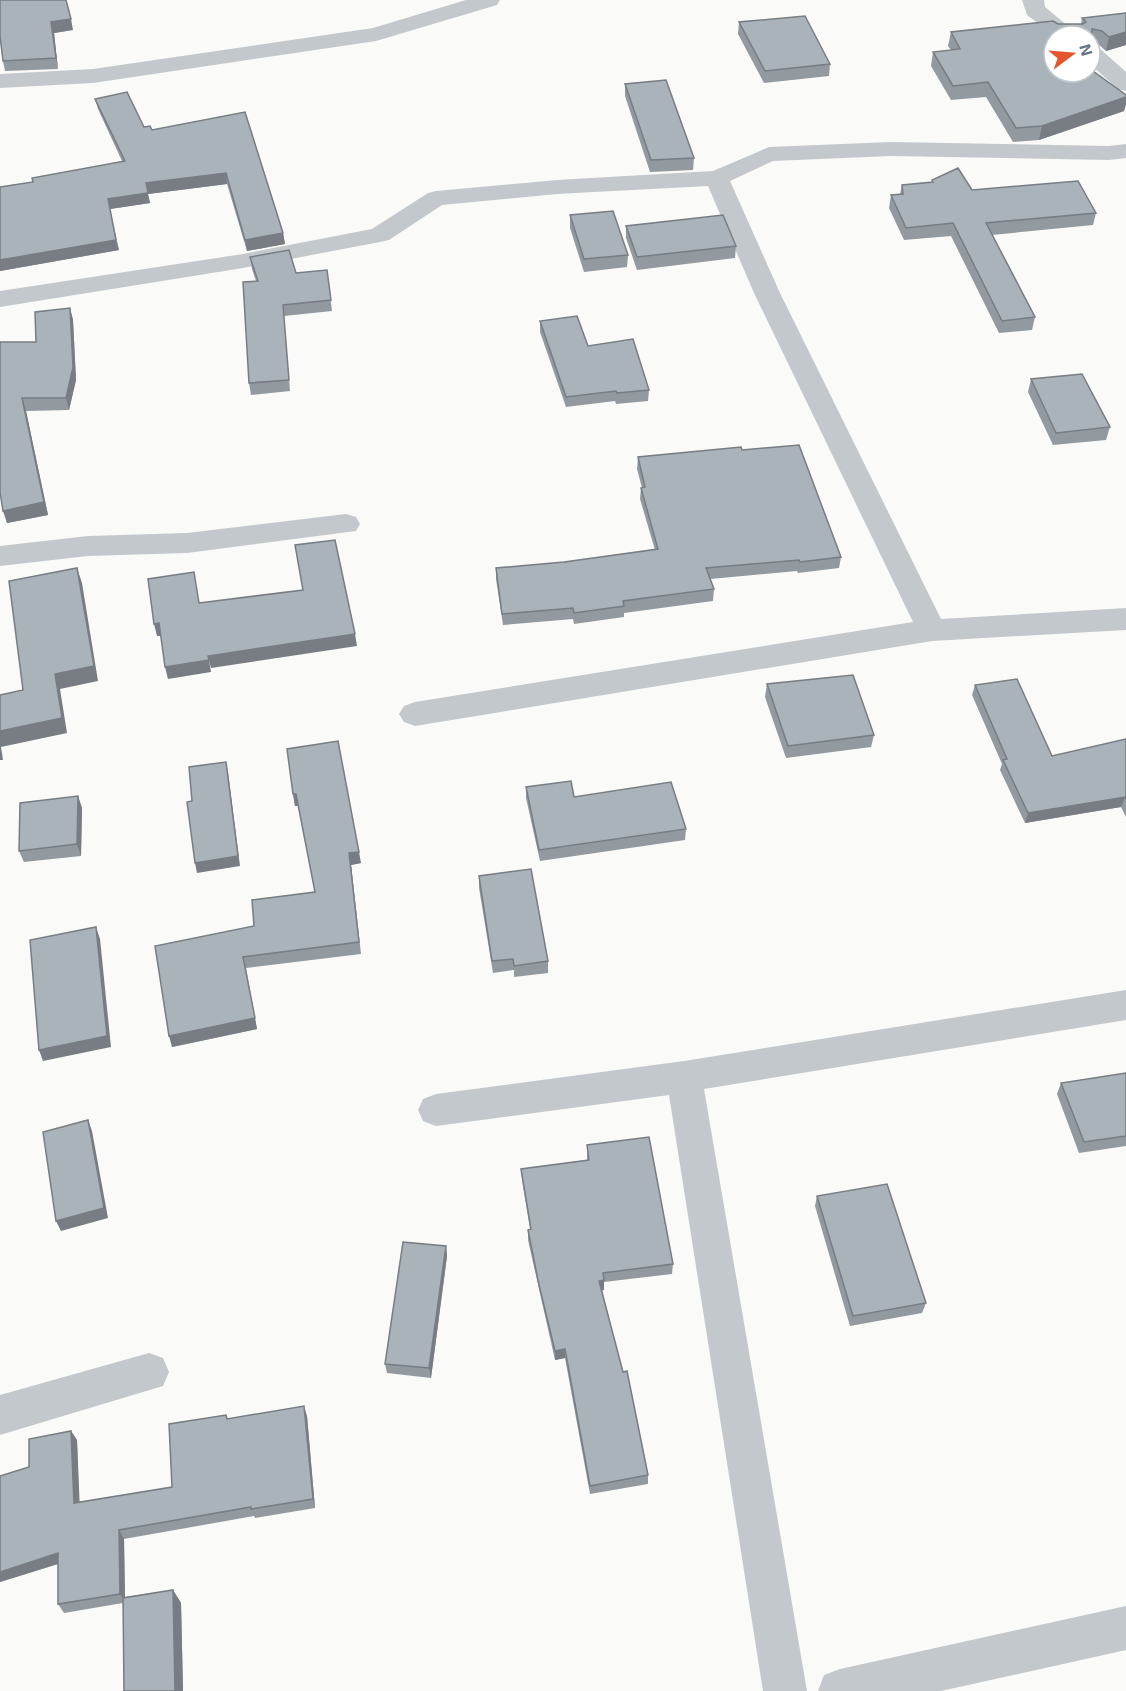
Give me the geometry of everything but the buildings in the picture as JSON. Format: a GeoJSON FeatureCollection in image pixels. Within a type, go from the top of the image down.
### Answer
{"type":"FeatureCollection","features":[{"type":"Feature","properties":{"kind":"street"},"geometry":{"type":"LineString","coordinates":[[0,81],[93,76],[376,34],[489,0]]}},
{"type":"Feature","properties":{"kind":"street"},"geometry":{"type":"LineString","coordinates":[[1033,0],[1035,10],[1053,24]]}},
{"type":"Feature","properties":{"kind":"street"},"geometry":{"type":"LineString","coordinates":[[1102,63],[1126,84]]}},
{"type":"Feature","properties":{"kind":"street"},"geometry":{"type":"LineString","coordinates":[[0,299],[243,261],[380,235],[436,198],[557,187],[717,178],[769,154],[891,148],[1109,153],[1126,151]]}},
{"type":"Feature","properties":{"kind":"street"},"geometry":{"type":"LineString","coordinates":[[717,178],[767,292],[932,630]]}},
{"type":"Feature","properties":{"kind":"street"},"geometry":{"type":"LineString","coordinates":[[0,556],[88,546],[187,543],[346,524]]}},
{"type":"Feature","properties":{"kind":"street"},"geometry":{"type":"LineString","coordinates":[[415,714],[932,630],[1126,619]]}},
{"type":"Feature","properties":{"kind":"street"},"geometry":{"type":"LineString","coordinates":[[436,1110],[684,1077],[1126,1005]]}},
{"type":"Feature","properties":{"kind":"street"},"geometry":{"type":"LineString","coordinates":[[684,1077],[785,1691]]}},
{"type":"Feature","properties":{"kind":"street"},"geometry":{"type":"LineString","coordinates":[[0,1415],[149,1372]]}},
{"type":"Feature","properties":{"kind":"street"},"geometry":{"type":"LineString","coordinates":[[840,1691],[1126,1628]]}}]}
